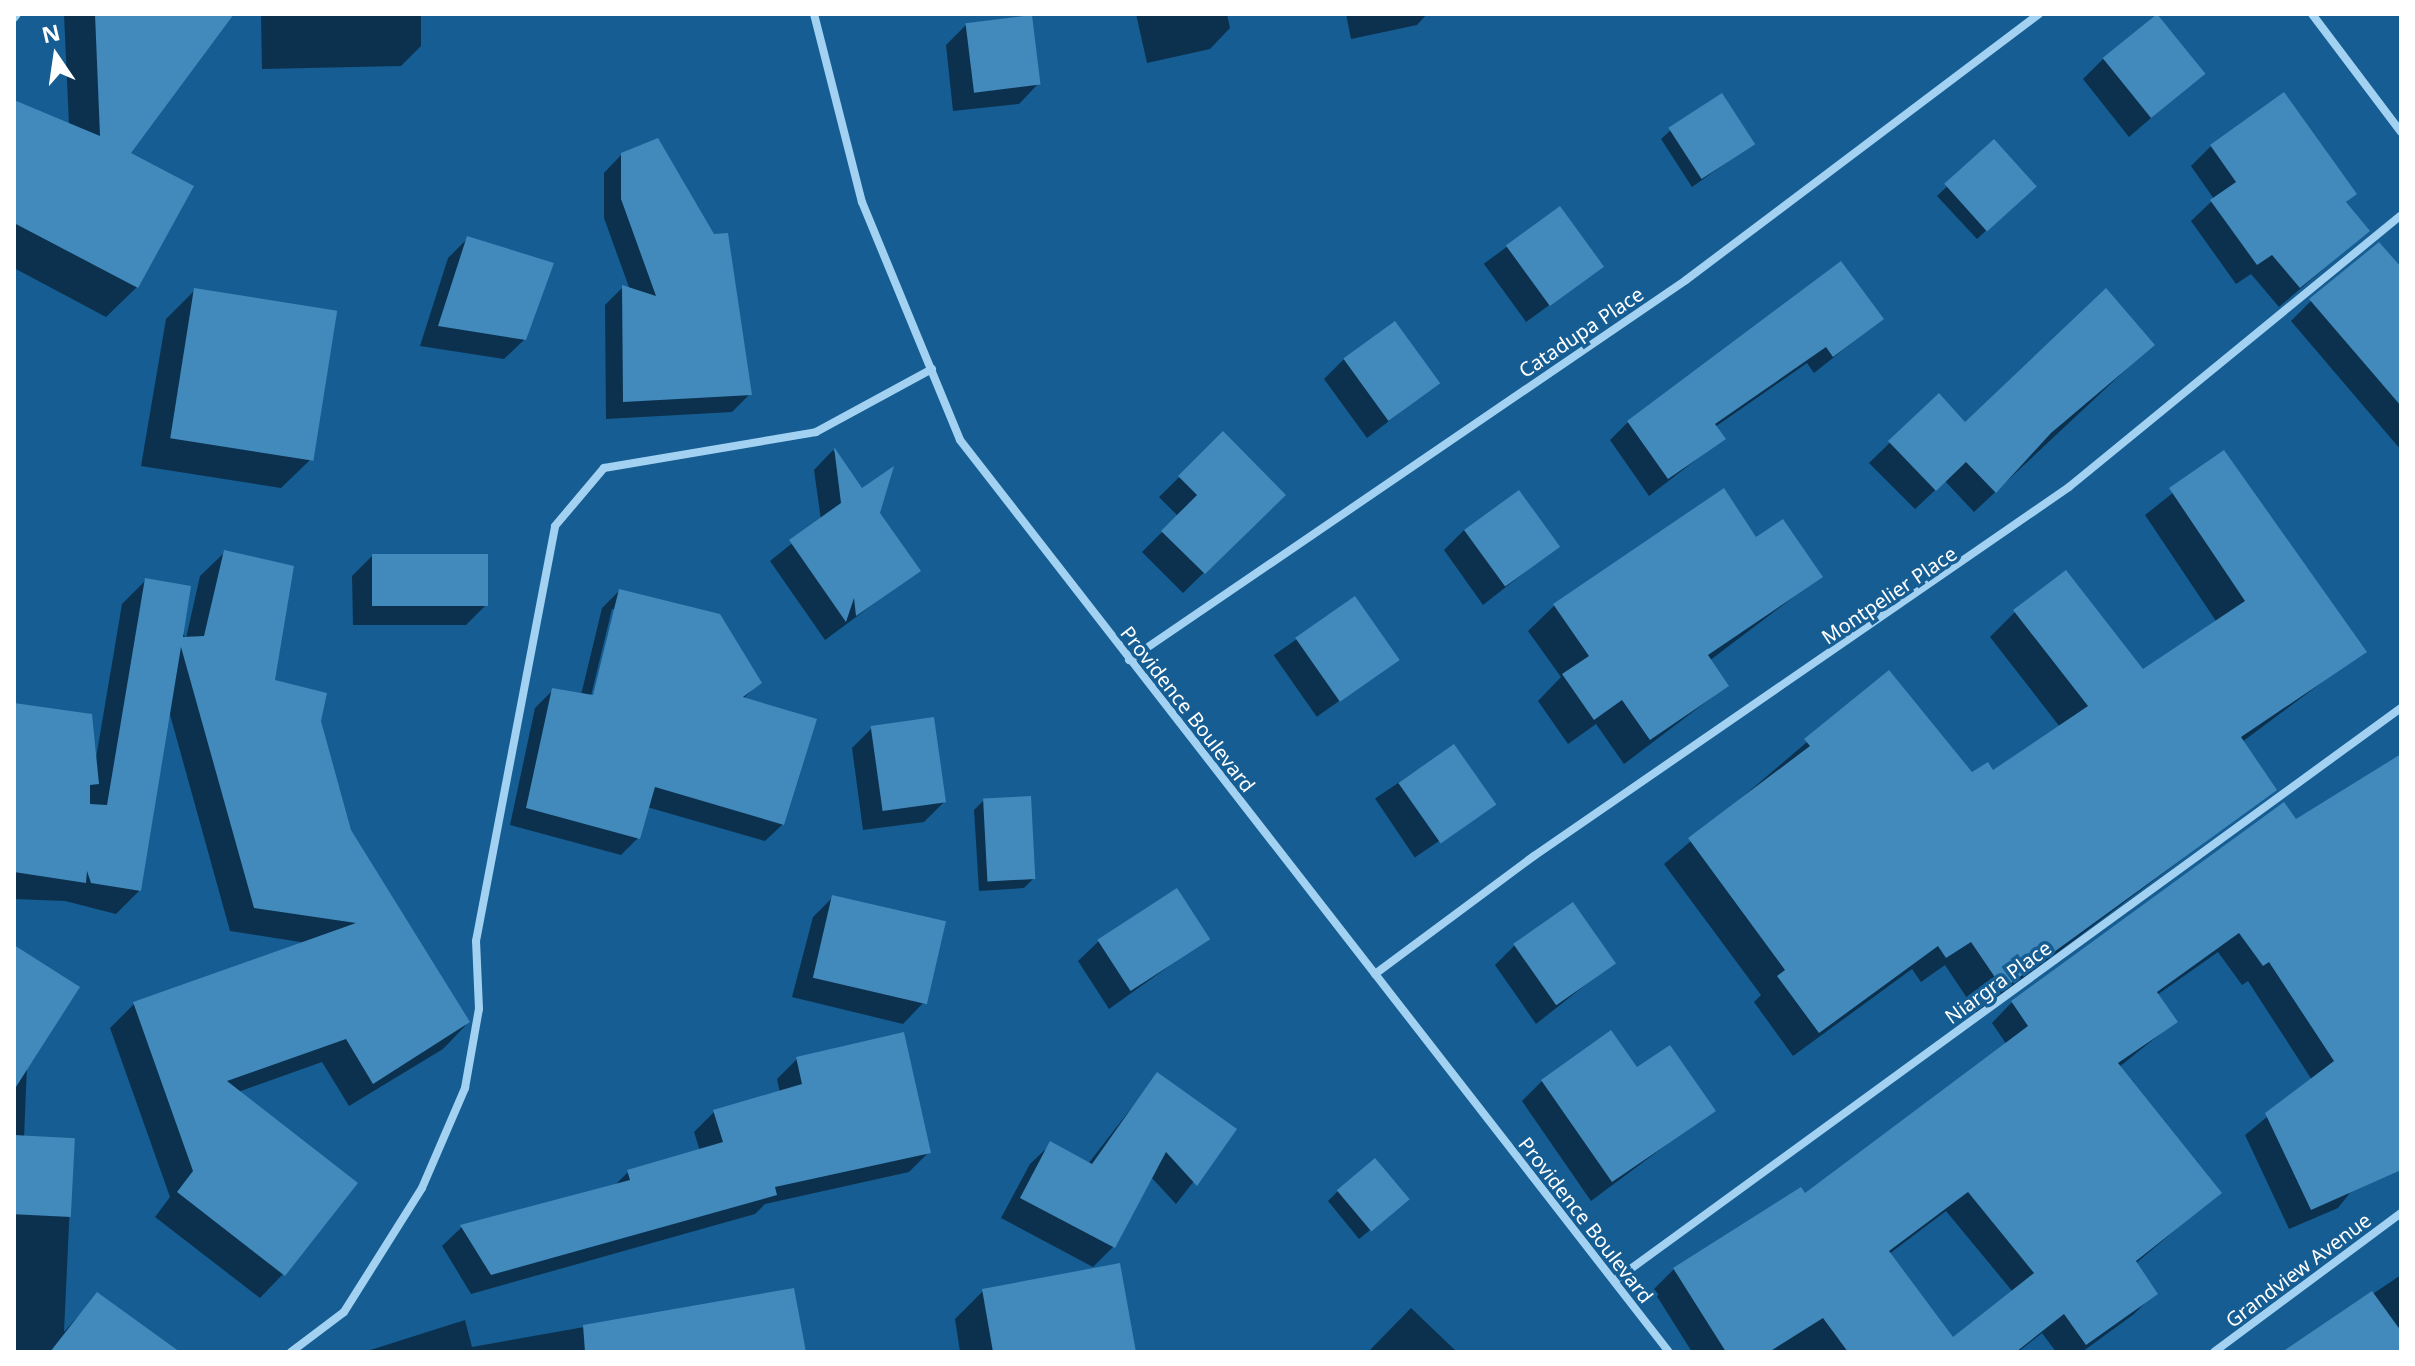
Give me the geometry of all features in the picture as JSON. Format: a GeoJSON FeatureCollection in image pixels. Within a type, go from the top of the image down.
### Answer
{"type":"FeatureCollection","features":[{"type":"Feature","properties":{"kind":"street","name":"Providence Boulevard"},"geometry":{"type":"LineString","coordinates":[[814,14],[862,202],[960,440],[1669,1352]]}},
{"type":"Feature","properties":{"kind":"street","name":"Catadupa Place"},"geometry":{"type":"LineString","coordinates":[[1129,660],[1686,280],[2039,14]]}},
{"type":"Feature","properties":{"kind":"street"},"geometry":{"type":"LineString","coordinates":[[2312,14],[2401,132]]}},
{"type":"Feature","properties":{"kind":"street","name":"Montpelier Place"},"geometry":{"type":"LineString","coordinates":[[1375,974],[1534,856],[2069,487],[2401,215]]}},
{"type":"Feature","properties":{"kind":"street"},"geometry":{"type":"LineString","coordinates":[[291,1352],[344,1312],[422,1188],[465,1088],[479,1009],[476,941],[555,526],[604,468],[816,432],[932,369]]}},
{"type":"Feature","properties":{"kind":"street","name":"Niargra Place"},"geometry":{"type":"LineString","coordinates":[[1614,1281],[2401,708]]}},
{"type":"Feature","properties":{"kind":"street","name":"Grandview Avenue"},"geometry":{"type":"LineString","coordinates":[[2214,1352],[2401,1213]]}},
{"type":"Feature","properties":{"kind":"building"},"geometry":{"type":"Polygon","coordinates":[[[95,14],[234,14],[131,153],[194,186],[138,288],[14,223],[14,100],[100,136],[95,14]]]}},
{"type":"Feature","properties":{"kind":"building"},"geometry":{"type":"Polygon","coordinates":[[[2157,14],[2205,74],[2151,118],[2103,58],[2157,14]]]}},
{"type":"Feature","properties":{"kind":"building"},"geometry":{"type":"Polygon","coordinates":[[[1032,15],[1041,84],[974,93],[965,23],[1032,15]]]}},
{"type":"Feature","properties":{"kind":"building"},"geometry":{"type":"Polygon","coordinates":[[[2284,92],[2357,194],[2346,202],[2370,231],[2300,288],[2272,255],[2257,265],[2210,200],[2236,182],[2210,145],[2284,92]]]}},
{"type":"Feature","properties":{"kind":"building"},"geometry":{"type":"Polygon","coordinates":[[[1722,93],[1755,144],[1702,179],[1668,128],[1722,93]]]}},
{"type":"Feature","properties":{"kind":"building"},"geometry":{"type":"Polygon","coordinates":[[[658,138],[714,234],[728,233],[752,395],[623,402],[622,285],[656,296],[621,199],[621,153],[658,138]]]}},
{"type":"Feature","properties":{"kind":"building"},"geometry":{"type":"Polygon","coordinates":[[[1994,139],[2037,187],[1987,231],[1944,184],[1994,139]]]}},
{"type":"Feature","properties":{"kind":"building"},"geometry":{"type":"Polygon","coordinates":[[[1560,206],[1604,267],[1550,306],[1506,245],[1560,206]]]}},
{"type":"Feature","properties":{"kind":"building"},"geometry":{"type":"Polygon","coordinates":[[[467,236],[554,263],[526,340],[438,326],[467,236]]]}},
{"type":"Feature","properties":{"kind":"building"},"geometry":{"type":"Polygon","coordinates":[[[2379,242],[2401,267],[2401,406],[2309,299],[2379,242]]]}},
{"type":"Feature","properties":{"kind":"building"},"geometry":{"type":"Polygon","coordinates":[[[1841,261],[1884,319],[1833,357],[1826,347],[1715,424],[1726,439],[1668,479],[1627,421],[1841,261]]]}},
{"type":"Feature","properties":{"kind":"building"},"geometry":{"type":"Polygon","coordinates":[[[194,288],[337,311],[313,461],[170,438],[194,288]]]}},
{"type":"Feature","properties":{"kind":"building"},"geometry":{"type":"Polygon","coordinates":[[[2106,288],[2155,345],[2051,433],[1996,493],[1966,462],[1936,491],[1888,441],[1939,393],[1965,422],[2106,288]]]}},
{"type":"Feature","properties":{"kind":"building"},"geometry":{"type":"Polygon","coordinates":[[[1395,321],[1440,383],[1388,421],[1343,359],[1395,321]]]}},
{"type":"Feature","properties":{"kind":"building"},"geometry":{"type":"Polygon","coordinates":[[[1223,431],[1286,495],[1205,574],[1161,531],[1197,495],[1178,476],[1223,431]]]}},
{"type":"Feature","properties":{"kind":"building"},"geometry":{"type":"Polygon","coordinates":[[[834,447],[862,488],[894,466],[880,513],[921,571],[856,616],[854,598],[846,622],[789,540],[841,503],[834,447]]]}},
{"type":"Feature","properties":{"kind":"building"},"geometry":{"type":"Polygon","coordinates":[[[2224,450],[2367,652],[2241,737],[2277,790],[2003,989],[1971,942],[1946,958],[1938,946],[1819,1033],[1777,976],[1785,970],[1688,838],[1810,746],[1804,739],[1889,670],[1972,772],[1988,762],[1993,770],[2088,706],[2013,610],[2066,570],[2143,669],[2245,601],[2169,488],[2224,450]]]}},
{"type":"Feature","properties":{"kind":"building"},"geometry":{"type":"Polygon","coordinates":[[[1724,488],[1756,537],[1783,519],[1823,577],[1708,655],[1729,686],[1650,740],[1622,700],[1594,720],[1562,674],[1589,656],[1553,604],[1724,488]]]}},
{"type":"Feature","properties":{"kind":"building"},"geometry":{"type":"Polygon","coordinates":[[[1519,490],[1560,547],[1505,587],[1464,530],[1519,490]]]}},
{"type":"Feature","properties":{"kind":"building"},"geometry":{"type":"Polygon","coordinates":[[[224,550],[294,566],[275,680],[327,693],[321,721],[351,830],[470,1022],[373,1084],[346,1039],[227,1081],[358,1183],[285,1276],[177,1192],[193,1171],[133,1002],[356,923],[254,908],[181,647],[141,891],[91,883],[87,871],[86,883],[14,872],[14,703],[92,714],[99,784],[90,785],[90,804],[107,805],[145,578],[191,586],[183,637],[204,636],[224,550]]]}},
{"type":"Feature","properties":{"kind":"building"},"geometry":{"type":"Polygon","coordinates":[[[372,554],[488,554],[488,606],[372,606],[372,554]]]}},
{"type":"Feature","properties":{"kind":"building"},"geometry":{"type":"Polygon","coordinates":[[[619,589],[720,614],[762,683],[743,697],[817,719],[784,825],[655,787],[640,839],[526,808],[552,688],[593,695],[619,589]]]}},
{"type":"Feature","properties":{"kind":"building"},"geometry":{"type":"Polygon","coordinates":[[[1355,596],[1400,660],[1340,702],[1295,638],[1355,596]]]}},
{"type":"Feature","properties":{"kind":"building"},"geometry":{"type":"Polygon","coordinates":[[[934,717],[946,802],[883,811],[871,726],[934,717]]]}},
{"type":"Feature","properties":{"kind":"building"},"geometry":{"type":"Polygon","coordinates":[[[1454,744],[1496,805],[1441,844],[1398,783],[1454,744]]]}},
{"type":"Feature","properties":{"kind":"building"},"geometry":{"type":"Polygon","coordinates":[[[2401,754],[2401,1170],[2311,1210],[2265,1113],[2334,1061],[2269,962],[2263,966],[2239,933],[2157,992],[2178,1022],[2118,1063],[2222,1193],[2136,1261],[2158,1294],[2086,1345],[2064,1314],[2016,1352],[1848,1352],[1823,1318],[1769,1352],[1726,1352],[1673,1268],[1801,1187],[1805,1193],[2028,1026],[2011,1001],[2284,802],[2296,819],[2401,754]],[[1968,1192],[1889,1251],[1953,1337],[2034,1273],[1968,1192]]]}},
{"type":"Feature","properties":{"kind":"building"},"geometry":{"type":"Polygon","coordinates":[[[1031,796],[1035,879],[987,881],[983,799],[1031,796]]]}},
{"type":"Feature","properties":{"kind":"building"},"geometry":{"type":"Polygon","coordinates":[[[1177,888],[1210,939],[1131,991],[1097,940],[1177,888]]]}},
{"type":"Feature","properties":{"kind":"building"},"geometry":{"type":"Polygon","coordinates":[[[832,895],[946,921],[927,1004],[813,978],[832,895]]]}},
{"type":"Feature","properties":{"kind":"building"},"geometry":{"type":"Polygon","coordinates":[[[1573,902],[1616,963],[1556,1005],[1513,944],[1573,902]]]}},
{"type":"Feature","properties":{"kind":"building"},"geometry":{"type":"Polygon","coordinates":[[[14,945],[80,987],[14,1090],[14,945]]]}},
{"type":"Feature","properties":{"kind":"building"},"geometry":{"type":"Polygon","coordinates":[[[1611,1030],[1637,1067],[1670,1045],[1716,1111],[1612,1182],[1541,1080],[1611,1030]]]}},
{"type":"Feature","properties":{"kind":"building"},"geometry":{"type":"Polygon","coordinates":[[[904,1032],[931,1153],[775,1187],[777,1195],[491,1275],[460,1225],[630,1180],[627,1170],[723,1142],[713,1110],[802,1084],[796,1057],[904,1032]]]}},
{"type":"Feature","properties":{"kind":"building"},"geometry":{"type":"Polygon","coordinates":[[[1157,1072],[1237,1129],[1197,1186],[1166,1152],[1115,1248],[1020,1198],[1050,1141],[1092,1164],[1157,1072]]]}},
{"type":"Feature","properties":{"kind":"building"},"geometry":{"type":"Polygon","coordinates":[[[14,1135],[75,1138],[71,1217],[14,1214],[14,1135]]]}},
{"type":"Feature","properties":{"kind":"building"},"geometry":{"type":"Polygon","coordinates":[[[1375,1158],[1410,1199],[1371,1232],[1337,1190],[1375,1158]]]}},
{"type":"Feature","properties":{"kind":"building"},"geometry":{"type":"Polygon","coordinates":[[[1120,1263],[1136,1352],[993,1352],[982,1289],[1120,1263]]]}},
{"type":"Feature","properties":{"kind":"building"},"geometry":{"type":"Polygon","coordinates":[[[794,1288],[806,1352],[585,1352],[583,1325],[794,1288]]]}},
{"type":"Feature","properties":{"kind":"building"},"geometry":{"type":"Polygon","coordinates":[[[2372,1291],[2401,1331],[2401,1352],[2282,1352],[2372,1291]]]}},
{"type":"Feature","properties":{"kind":"building"},"geometry":{"type":"Polygon","coordinates":[[[97,1292],[180,1352],[50,1352],[97,1292]]]}}]}
